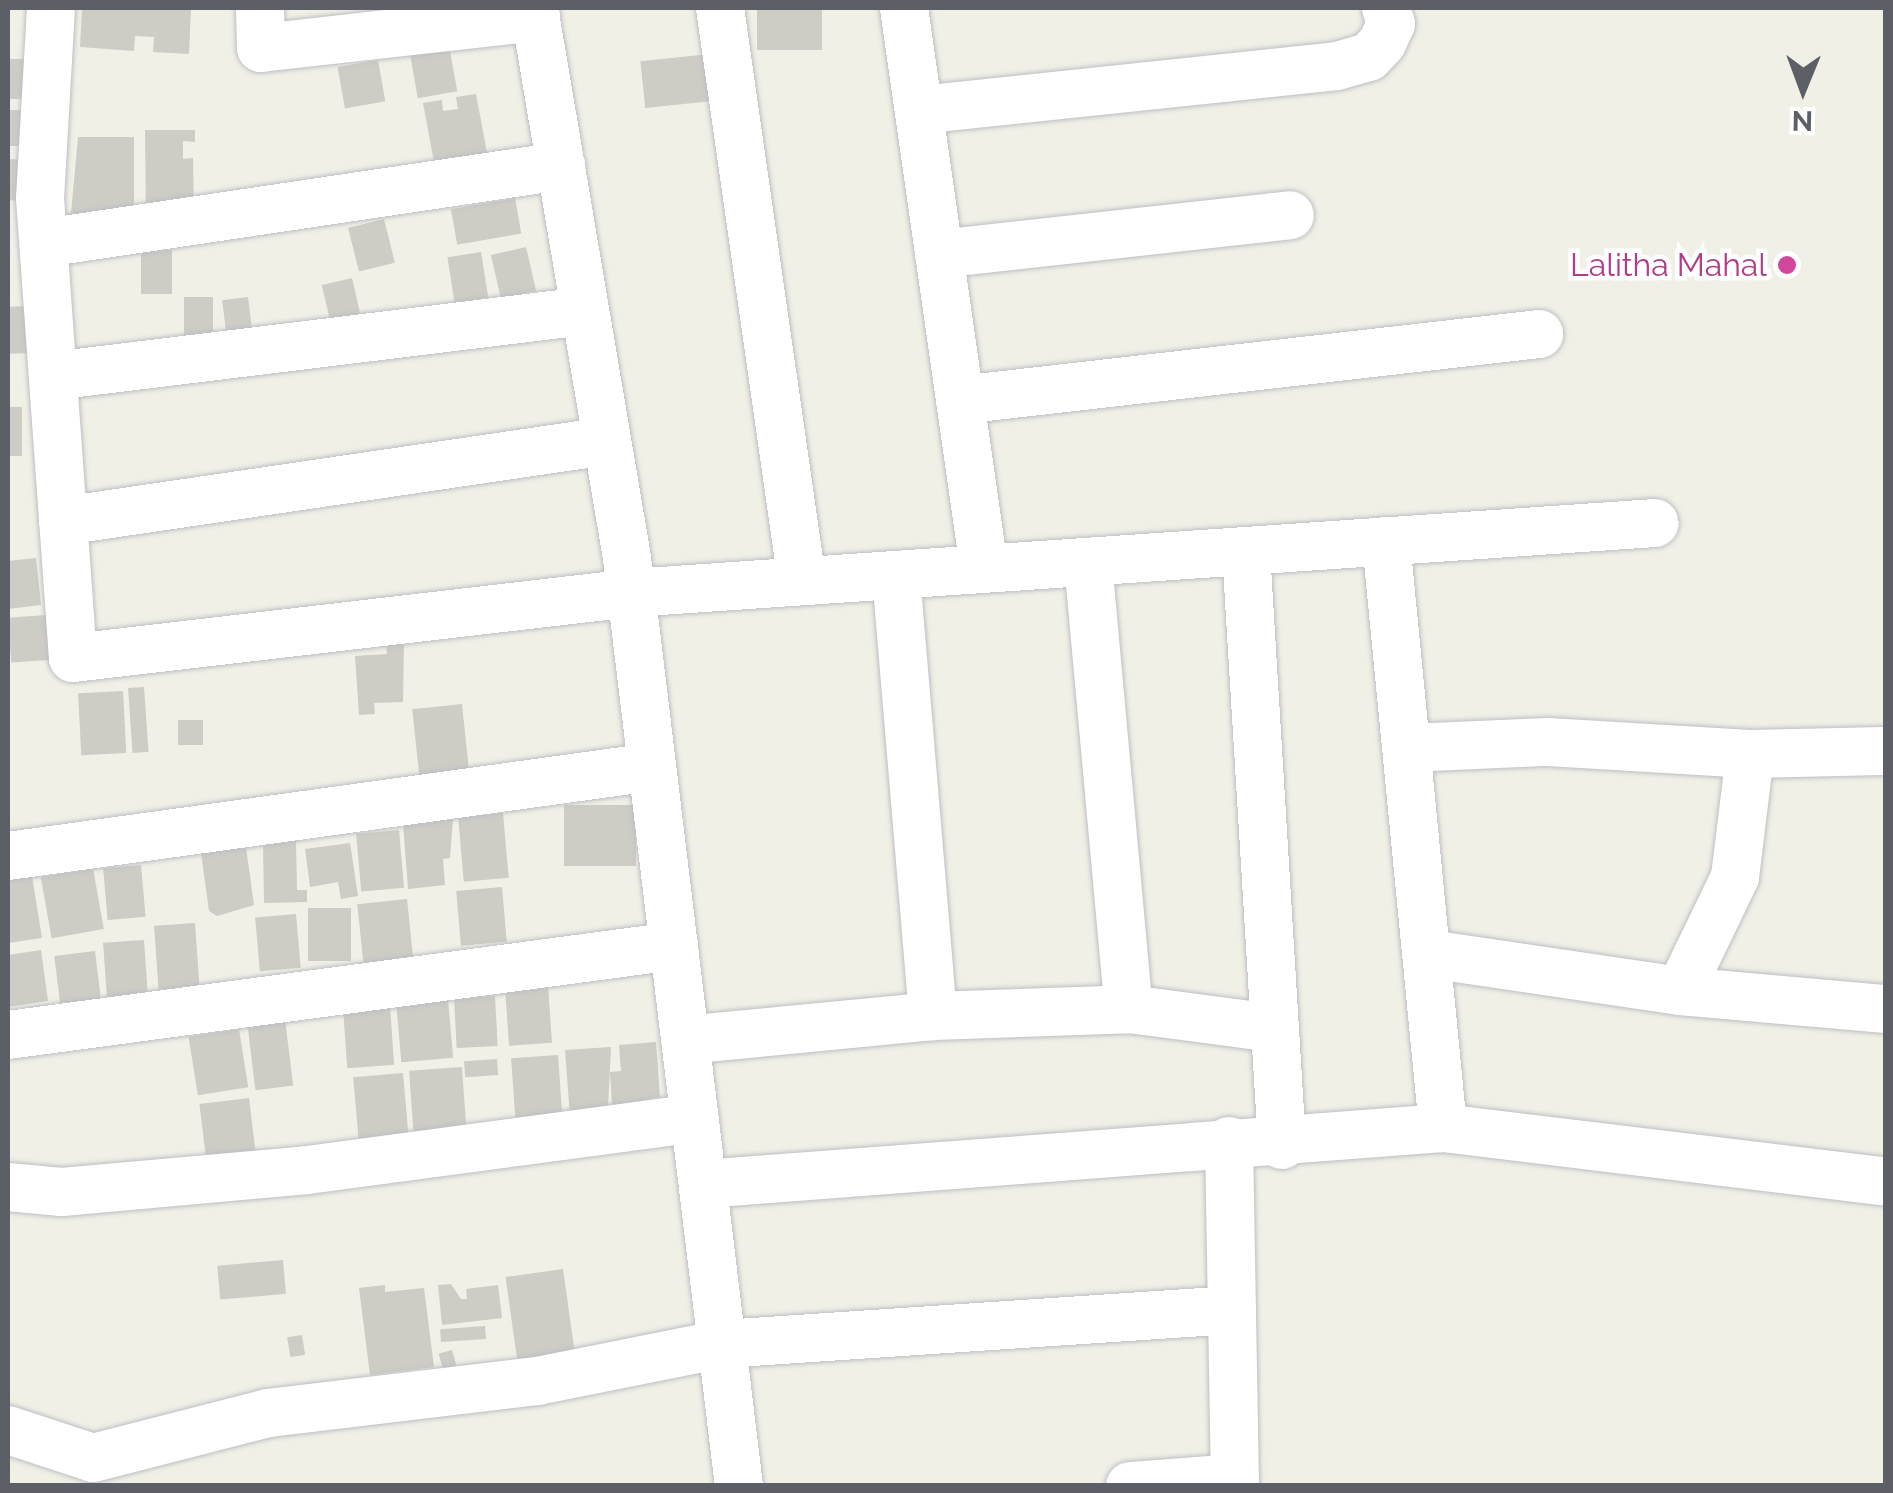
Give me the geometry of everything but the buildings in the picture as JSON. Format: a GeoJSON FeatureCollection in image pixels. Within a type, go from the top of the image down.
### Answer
{"type":"FeatureCollection","features":[{"type":"Feature","properties":{"kind":"street"},"geometry":{"type":"LineString","coordinates":[[51,8],[44,243],[73,658],[631,593],[1654,523]]}},
{"type":"Feature","properties":{"kind":"street"},"geometry":{"type":"LineString","coordinates":[[260,8],[260,48],[535,12],[631,593],[739,1486]]}},
{"type":"Feature","properties":{"kind":"street"},"geometry":{"type":"LineString","coordinates":[[720,8],[802,581]]}},
{"type":"Feature","properties":{"kind":"street"},"geometry":{"type":"LineString","coordinates":[[904,8],[984,568]]}},
{"type":"Feature","properties":{"kind":"street"},"geometry":{"type":"LineString","coordinates":[[919,110],[1337,66],[1369,57],[1382,43],[1391,24],[1386,8]]}},
{"type":"Feature","properties":{"kind":"street"},"geometry":{"type":"LineString","coordinates":[[44,243],[561,166]]}},
{"type":"Feature","properties":{"kind":"street"},"geometry":{"type":"LineString","coordinates":[[939,254],[1290,215]]}},
{"type":"Feature","properties":{"kind":"street"},"geometry":{"type":"LineString","coordinates":[[53,376],[585,311]]}},
{"type":"Feature","properties":{"kind":"street"},"geometry":{"type":"LineString","coordinates":[[960,400],[1539,334]]}},
{"type":"Feature","properties":{"kind":"street"},"geometry":{"type":"LineString","coordinates":[[63,521],[607,441]]}},
{"type":"Feature","properties":{"kind":"street"},"geometry":{"type":"LineString","coordinates":[[1386,541],[1443,1128]]}},
{"type":"Feature","properties":{"kind":"street"},"geometry":{"type":"LineString","coordinates":[[1246,551],[1282,1145]]}},
{"type":"Feature","properties":{"kind":"street"},"geometry":{"type":"LineString","coordinates":[[1088,562],[1129,1008]]}},
{"type":"Feature","properties":{"kind":"street"},"geometry":{"type":"LineString","coordinates":[[896,575],[933,1016]]}},
{"type":"Feature","properties":{"kind":"street"},"geometry":{"type":"LineString","coordinates":[[1408,748],[1548,742],[1750,754],[1883,751]]}},
{"type":"Feature","properties":{"kind":"street"},"geometry":{"type":"LineString","coordinates":[[1680,991],[1736,876],[1750,754]]}},
{"type":"Feature","properties":{"kind":"street"},"geometry":{"type":"LineString","coordinates":[[8,856],[652,767]]}},
{"type":"Feature","properties":{"kind":"street"},"geometry":{"type":"LineString","coordinates":[[8,1035],[674,946]]}},
{"type":"Feature","properties":{"kind":"street"},"geometry":{"type":"LineString","coordinates":[[1429,954],[1680,991],[1886,1009]]}},
{"type":"Feature","properties":{"kind":"street"},"geometry":{"type":"LineString","coordinates":[[685,1040],[933,1016],[1129,1008],[1274,1028]]}},
{"type":"Feature","properties":{"kind":"street"},"geometry":{"type":"LineString","coordinates":[[8,1186],[62,1192],[308,1170],[695,1118]]}},
{"type":"Feature","properties":{"kind":"street"},"geometry":{"type":"LineString","coordinates":[[703,1184],[1228,1141],[1282,1145],[1443,1128],[1886,1182]]}},
{"type":"Feature","properties":{"kind":"street"},"geometry":{"type":"LineString","coordinates":[[1130,1486],[1235,1482],[1228,1141]]}},
{"type":"Feature","properties":{"kind":"street"},"geometry":{"type":"LineString","coordinates":[[8,1430],[93,1458],[268,1413],[537,1380],[722,1344],[1232,1310]]}},
{"type":"Feature","properties":{"kind":"place","name":"Lalitha Mahal"},"geometry":{"type":"Point","coordinates":[1787,265]}}]}
